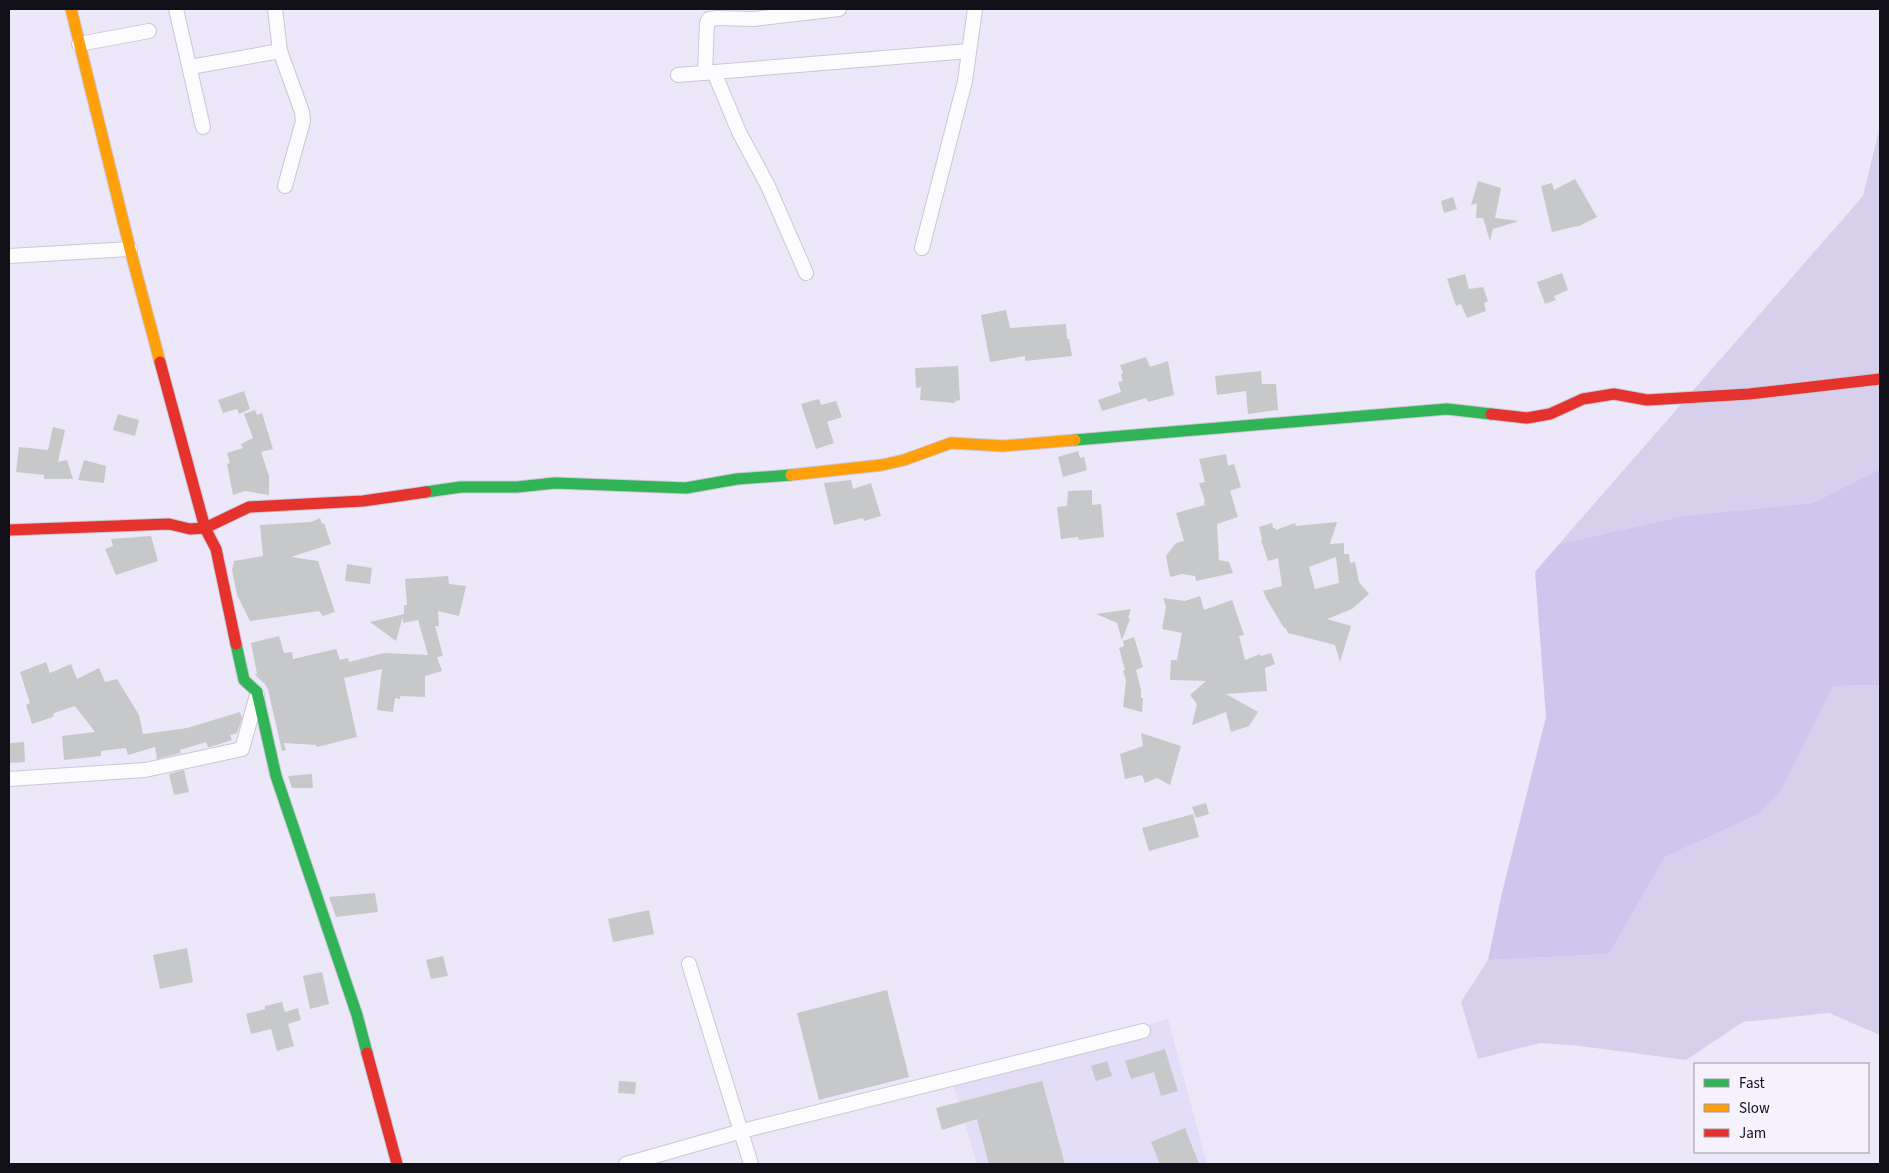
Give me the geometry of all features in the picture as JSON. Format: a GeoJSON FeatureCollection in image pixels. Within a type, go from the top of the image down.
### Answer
{"type":"FeatureCollection","features":[{"type":"Feature","properties":{"kind":"street"},"geometry":{"type":"LineString","coordinates":[[71,9],[130,249],[205,528],[216,549],[244,680],[257,692],[276,776],[357,1015],[397,1164]]}},
{"type":"Feature","properties":{"kind":"street"},"geometry":{"type":"LineString","coordinates":[[176,9],[203,127]]}},
{"type":"Feature","properties":{"kind":"street"},"geometry":{"type":"LineString","coordinates":[[275,9],[280,51],[302,112],[302,120],[285,186]]}},
{"type":"Feature","properties":{"kind":"street"},"geometry":{"type":"LineString","coordinates":[[806,273],[768,186],[710,72],[707,23],[709,19],[754,14],[839,9]]}},
{"type":"Feature","properties":{"kind":"street"},"geometry":{"type":"LineString","coordinates":[[922,248],[965,81],[975,9]]}},
{"type":"Feature","properties":{"kind":"street"},"geometry":{"type":"LineString","coordinates":[[79,44],[149,31]]}},
{"type":"Feature","properties":{"kind":"street"},"geometry":{"type":"LineString","coordinates":[[190,67],[280,51]]}},
{"type":"Feature","properties":{"kind":"street"},"geometry":{"type":"LineString","coordinates":[[678,75],[969,51]]}},
{"type":"Feature","properties":{"kind":"street"},"geometry":{"type":"LineString","coordinates":[[9,256],[130,249]]}},
{"type":"Feature","properties":{"kind":"street"},"geometry":{"type":"LineString","coordinates":[[9,530],[169,524],[190,529],[205,528],[249,507],[363,501],[461,487],[518,487],[555,482],[686,488],[737,479],[816,473],[882,465],[904,460],[950,443],[1003,446],[1447,409],[1527,418],[1550,414],[1583,399],[1595,396],[1614,394],[1647,400],[1749,394],[1786,388],[1880,379]]}},
{"type":"Feature","properties":{"kind":"street"},"geometry":{"type":"LineString","coordinates":[[9,779],[145,770],[242,749],[257,692]]}},
{"type":"Feature","properties":{"kind":"street"},"geometry":{"type":"LineString","coordinates":[[689,964],[751,1164]]}},
{"type":"Feature","properties":{"kind":"street"},"geometry":{"type":"LineString","coordinates":[[626,1164],[742,1130],[1143,1031]]}},
{"type":"Feature","properties":{"kind":"shaded area"},"geometry":{"type":"Polygon","coordinates":[[[1880,126],[1880,469],[1813,503],[1683,516],[1559,544],[1863,196],[1880,126]]]}},
{"type":"Feature","properties":{"kind":"shaded area"},"geometry":{"type":"Polygon","coordinates":[[[1880,469],[1880,685],[1833,686],[1780,793],[1759,814],[1665,857],[1609,954],[1488,960],[1502,893],[1546,717],[1535,572],[1559,544],[1683,516],[1813,503],[1880,469]]]}},
{"type":"Feature","properties":{"kind":"shaded area"},"geometry":{"type":"Polygon","coordinates":[[[1880,685],[1880,1035],[1829,1013],[1743,1022],[1686,1060],[1580,1046],[1540,1043],[1478,1059],[1461,1002],[1488,960],[1609,954],[1665,857],[1759,814],[1780,793],[1833,686],[1880,685]]]}},
{"type":"Feature","properties":{"kind":"shaded area"},"geometry":{"type":"Polygon","coordinates":[[[1168,1019],[1207,1164],[977,1164],[951,1077],[1168,1019]]]}},
{"type":"Feature","properties":{"kind":"building"},"geometry":{"type":"Polygon","coordinates":[[[1575,179],[1597,217],[1577,227],[1552,232],[1541,186],[1552,183],[1554,190],[1575,179]]]}},
{"type":"Feature","properties":{"kind":"building"},"geometry":{"type":"Polygon","coordinates":[[[1478,181],[1501,188],[1495,218],[1519,221],[1493,229],[1490,241],[1483,218],[1476,218],[1477,203],[1471,205],[1478,181]]]}},
{"type":"Feature","properties":{"kind":"building"},"geometry":{"type":"Polygon","coordinates":[[[1453,197],[1457,209],[1444,213],[1441,201],[1453,197]]]}},
{"type":"Feature","properties":{"kind":"building"},"geometry":{"type":"Polygon","coordinates":[[[1562,273],[1568,290],[1554,296],[1556,300],[1545,304],[1537,282],[1562,273]]]}},
{"type":"Feature","properties":{"kind":"building"},"geometry":{"type":"Polygon","coordinates":[[[1465,274],[1469,289],[1483,287],[1488,301],[1484,303],[1486,311],[1467,318],[1461,304],[1456,306],[1447,279],[1465,274]]]}},
{"type":"Feature","properties":{"kind":"building"},"geometry":{"type":"Polygon","coordinates":[[[1006,310],[1010,328],[1066,324],[1067,339],[1069,339],[1072,356],[1025,361],[1025,356],[990,362],[981,315],[1006,310]]]}},
{"type":"Feature","properties":{"kind":"building"},"geometry":{"type":"Polygon","coordinates":[[[1146,357],[1150,367],[1168,361],[1174,395],[1148,402],[1146,398],[1102,411],[1098,400],[1121,392],[1118,382],[1123,381],[1121,374],[1123,373],[1120,365],[1146,357]]]}},
{"type":"Feature","properties":{"kind":"building"},"geometry":{"type":"Polygon","coordinates":[[[958,366],[960,400],[955,401],[955,403],[920,400],[921,387],[916,388],[915,368],[958,366]]]}},
{"type":"Feature","properties":{"kind":"building"},"geometry":{"type":"Polygon","coordinates":[[[1261,371],[1262,384],[1276,384],[1278,410],[1248,414],[1246,391],[1217,395],[1215,376],[1261,371]]]}},
{"type":"Feature","properties":{"kind":"building"},"geometry":{"type":"Polygon","coordinates":[[[244,391],[250,409],[239,414],[237,409],[223,413],[218,400],[244,391]]]}},
{"type":"Feature","properties":{"kind":"building"},"geometry":{"type":"Polygon","coordinates":[[[819,399],[821,405],[836,401],[842,417],[827,422],[834,443],[816,449],[801,404],[819,399]]]}},
{"type":"Feature","properties":{"kind":"building"},"geometry":{"type":"Polygon","coordinates":[[[255,410],[257,415],[262,413],[273,449],[261,452],[269,476],[269,495],[245,491],[233,495],[227,464],[230,463],[227,453],[243,448],[241,444],[253,438],[244,414],[255,410]]]}},
{"type":"Feature","properties":{"kind":"building"},"geometry":{"type":"Polygon","coordinates":[[[118,414],[139,420],[135,436],[113,430],[118,414]]]}},
{"type":"Feature","properties":{"kind":"building"},"geometry":{"type":"Polygon","coordinates":[[[53,427],[65,430],[58,462],[67,460],[73,479],[44,479],[44,475],[16,472],[19,447],[48,450],[53,427]]]}},
{"type":"Feature","properties":{"kind":"building"},"geometry":{"type":"Polygon","coordinates":[[[1078,451],[1080,458],[1084,457],[1087,470],[1063,477],[1058,457],[1078,451]]]}},
{"type":"Feature","properties":{"kind":"building"},"geometry":{"type":"Polygon","coordinates":[[[1226,454],[1228,466],[1234,464],[1241,487],[1230,491],[1238,517],[1217,524],[1219,560],[1229,562],[1233,573],[1196,581],[1195,576],[1182,574],[1170,577],[1166,556],[1176,543],[1184,541],[1176,513],[1205,505],[1199,483],[1205,482],[1199,459],[1226,454]]]}},
{"type":"Feature","properties":{"kind":"building"},"geometry":{"type":"Polygon","coordinates":[[[84,460],[106,466],[104,483],[78,480],[84,460]]]}},
{"type":"Feature","properties":{"kind":"building"},"geometry":{"type":"Polygon","coordinates":[[[851,480],[853,489],[871,483],[881,516],[864,521],[863,518],[834,525],[824,483],[851,480]]]}},
{"type":"Feature","properties":{"kind":"building"},"geometry":{"type":"Polygon","coordinates":[[[1092,490],[1092,505],[1101,504],[1104,537],[1079,540],[1078,537],[1061,539],[1057,507],[1067,506],[1068,491],[1092,490]]]}},
{"type":"Feature","properties":{"kind":"building"},"geometry":{"type":"Polygon","coordinates":[[[320,518],[322,524],[324,523],[331,544],[291,557],[318,561],[335,612],[323,616],[319,611],[250,621],[237,595],[232,570],[234,561],[263,556],[260,525],[311,522],[320,518]]]}},
{"type":"Feature","properties":{"kind":"building"},"geometry":{"type":"Polygon","coordinates":[[[1337,522],[1330,544],[1344,543],[1344,554],[1349,554],[1350,563],[1355,562],[1359,582],[1369,594],[1352,609],[1327,619],[1351,626],[1340,662],[1335,645],[1288,633],[1263,591],[1282,586],[1278,558],[1268,561],[1259,527],[1272,523],[1273,528],[1276,530],[1295,523],[1296,526],[1337,522]],[[1336,557],[1309,567],[1315,589],[1339,583],[1336,557]]]}},
{"type":"Feature","properties":{"kind":"building"},"geometry":{"type":"Polygon","coordinates":[[[151,536],[158,561],[116,575],[105,549],[113,546],[111,539],[151,536]]]}},
{"type":"Feature","properties":{"kind":"building"},"geometry":{"type":"Polygon","coordinates":[[[347,564],[372,568],[370,584],[345,581],[347,564]]]}},
{"type":"Feature","properties":{"kind":"building"},"geometry":{"type":"Polygon","coordinates":[[[448,576],[449,584],[466,586],[459,616],[438,611],[439,626],[435,626],[443,656],[437,657],[442,671],[425,676],[425,697],[400,696],[400,699],[395,698],[393,712],[377,710],[382,669],[344,678],[357,737],[317,747],[316,745],[284,743],[286,750],[282,751],[268,690],[265,684],[255,675],[257,674],[251,643],[279,636],[284,653],[292,652],[293,659],[336,649],[340,660],[348,658],[349,662],[384,653],[428,655],[418,620],[403,623],[403,616],[396,641],[370,622],[404,614],[404,605],[407,605],[405,579],[448,576]]]}},
{"type":"Feature","properties":{"kind":"building"},"geometry":{"type":"Polygon","coordinates":[[[1200,596],[1204,610],[1232,600],[1244,635],[1239,636],[1245,660],[1260,654],[1261,656],[1271,653],[1275,664],[1265,668],[1267,691],[1226,694],[1258,712],[1249,726],[1231,732],[1226,712],[1192,725],[1197,704],[1190,695],[1206,681],[1170,680],[1171,660],[1177,660],[1182,633],[1162,629],[1166,607],[1163,598],[1185,601],[1200,596]]]}},
{"type":"Feature","properties":{"kind":"building"},"geometry":{"type":"Polygon","coordinates":[[[1131,609],[1128,618],[1130,619],[1122,640],[1117,623],[1096,614],[1131,609]]]}},
{"type":"Feature","properties":{"kind":"building"},"geometry":{"type":"Polygon","coordinates":[[[1134,637],[1143,667],[1136,670],[1141,698],[1143,698],[1142,712],[1123,707],[1126,680],[1119,648],[1124,646],[1123,641],[1134,637]]]}},
{"type":"Feature","properties":{"kind":"building"},"geometry":{"type":"Polygon","coordinates":[[[46,662],[50,673],[71,664],[77,679],[99,668],[105,682],[117,679],[139,715],[143,734],[187,728],[240,712],[242,718],[237,733],[230,735],[232,740],[210,747],[208,747],[206,742],[180,750],[181,753],[157,759],[155,747],[128,755],[126,748],[101,751],[101,756],[64,760],[62,736],[95,732],[75,706],[54,713],[53,717],[32,724],[26,705],[30,703],[20,672],[46,662]]]}},
{"type":"Feature","properties":{"kind":"building"},"geometry":{"type":"Polygon","coordinates":[[[1141,733],[1181,746],[1170,785],[1157,778],[1145,783],[1142,775],[1125,779],[1120,754],[1143,746],[1141,733]]]}},
{"type":"Feature","properties":{"kind":"building"},"geometry":{"type":"Polygon","coordinates":[[[24,742],[25,762],[9,763],[9,743],[24,742]]]}},
{"type":"Feature","properties":{"kind":"building"},"geometry":{"type":"Polygon","coordinates":[[[184,770],[189,792],[174,795],[169,774],[184,770]]]}},
{"type":"Feature","properties":{"kind":"building"},"geometry":{"type":"Polygon","coordinates":[[[312,774],[313,788],[292,788],[288,776],[312,774]]]}},
{"type":"Feature","properties":{"kind":"building"},"geometry":{"type":"Polygon","coordinates":[[[1206,803],[1209,814],[1196,818],[1192,807],[1206,803]]]}},
{"type":"Feature","properties":{"kind":"building"},"geometry":{"type":"Polygon","coordinates":[[[1193,814],[1199,837],[1149,851],[1142,828],[1193,814]]]}},
{"type":"Feature","properties":{"kind":"building"},"geometry":{"type":"Polygon","coordinates":[[[375,893],[378,912],[336,917],[329,897],[375,893]]]}},
{"type":"Feature","properties":{"kind":"building"},"geometry":{"type":"Polygon","coordinates":[[[649,910],[654,934],[613,942],[608,919],[649,910]]]}},
{"type":"Feature","properties":{"kind":"building"},"geometry":{"type":"Polygon","coordinates":[[[187,948],[193,982],[160,989],[153,955],[187,948]]]}},
{"type":"Feature","properties":{"kind":"building"},"geometry":{"type":"Polygon","coordinates":[[[443,956],[448,976],[431,979],[426,960],[443,956]]]}},
{"type":"Feature","properties":{"kind":"building"},"geometry":{"type":"Polygon","coordinates":[[[322,972],[329,1004],[310,1009],[303,976],[322,972]]]}},
{"type":"Feature","properties":{"kind":"building"},"geometry":{"type":"Polygon","coordinates":[[[887,990],[909,1077],[819,1100],[797,1013],[887,990]]]}},
{"type":"Feature","properties":{"kind":"building"},"geometry":{"type":"Polygon","coordinates":[[[282,1002],[285,1012],[298,1008],[301,1020],[288,1024],[294,1046],[277,1051],[271,1029],[251,1034],[246,1014],[265,1009],[265,1006],[282,1002]]]}},
{"type":"Feature","properties":{"kind":"building"},"geometry":{"type":"Polygon","coordinates":[[[1165,1049],[1178,1091],[1161,1096],[1154,1072],[1131,1079],[1125,1061],[1165,1049]]]}},
{"type":"Feature","properties":{"kind":"building"},"geometry":{"type":"Polygon","coordinates":[[[1107,1061],[1112,1076],[1096,1081],[1091,1066],[1107,1061]]]}},
{"type":"Feature","properties":{"kind":"building"},"geometry":{"type":"Polygon","coordinates":[[[619,1081],[636,1082],[635,1094],[618,1093],[619,1081]]]}},
{"type":"Feature","properties":{"kind":"building"},"geometry":{"type":"Polygon","coordinates":[[[1042,1081],[1065,1164],[989,1164],[977,1119],[942,1130],[936,1108],[1042,1081]]]}},
{"type":"Feature","properties":{"kind":"building"},"geometry":{"type":"Polygon","coordinates":[[[1185,1128],[1199,1164],[1160,1164],[1151,1142],[1185,1128]]]}},
{"type":"Feature","properties":{"kind":"traffic: fast"},"geometry":{"type":"LineString","coordinates":[[1075,440],[1447,409],[1491,414]]}},
{"type":"Feature","properties":{"kind":"traffic: fast"},"geometry":{"type":"LineString","coordinates":[[426,492],[461,487],[517,487],[555,483],[686,488],[737,479],[791,475]]}},
{"type":"Feature","properties":{"kind":"traffic: fast"},"geometry":{"type":"LineString","coordinates":[[236,644],[244,680],[257,692],[276,776],[357,1015],[367,1053]]}},
{"type":"Feature","properties":{"kind":"traffic: slow"},"geometry":{"type":"LineString","coordinates":[[71,9],[160,362]]}},
{"type":"Feature","properties":{"kind":"traffic: slow"},"geometry":{"type":"LineString","coordinates":[[791,475],[882,465],[904,460],[951,443],[1003,446],[1075,440]]}},
{"type":"Feature","properties":{"kind":"traffic: jam"},"geometry":{"type":"LineString","coordinates":[[160,362],[205,528],[216,549],[236,644]]}},
{"type":"Feature","properties":{"kind":"traffic: jam"},"geometry":{"type":"LineString","coordinates":[[1491,414],[1527,418],[1550,414],[1583,399],[1614,394],[1647,400],[1749,394],[1880,379]]}},
{"type":"Feature","properties":{"kind":"traffic: jam"},"geometry":{"type":"LineString","coordinates":[[9,530],[169,524],[190,529],[205,528],[249,507],[363,501],[426,492]]}},
{"type":"Feature","properties":{"kind":"traffic: jam"},"geometry":{"type":"LineString","coordinates":[[367,1053],[397,1164]]}}]}
